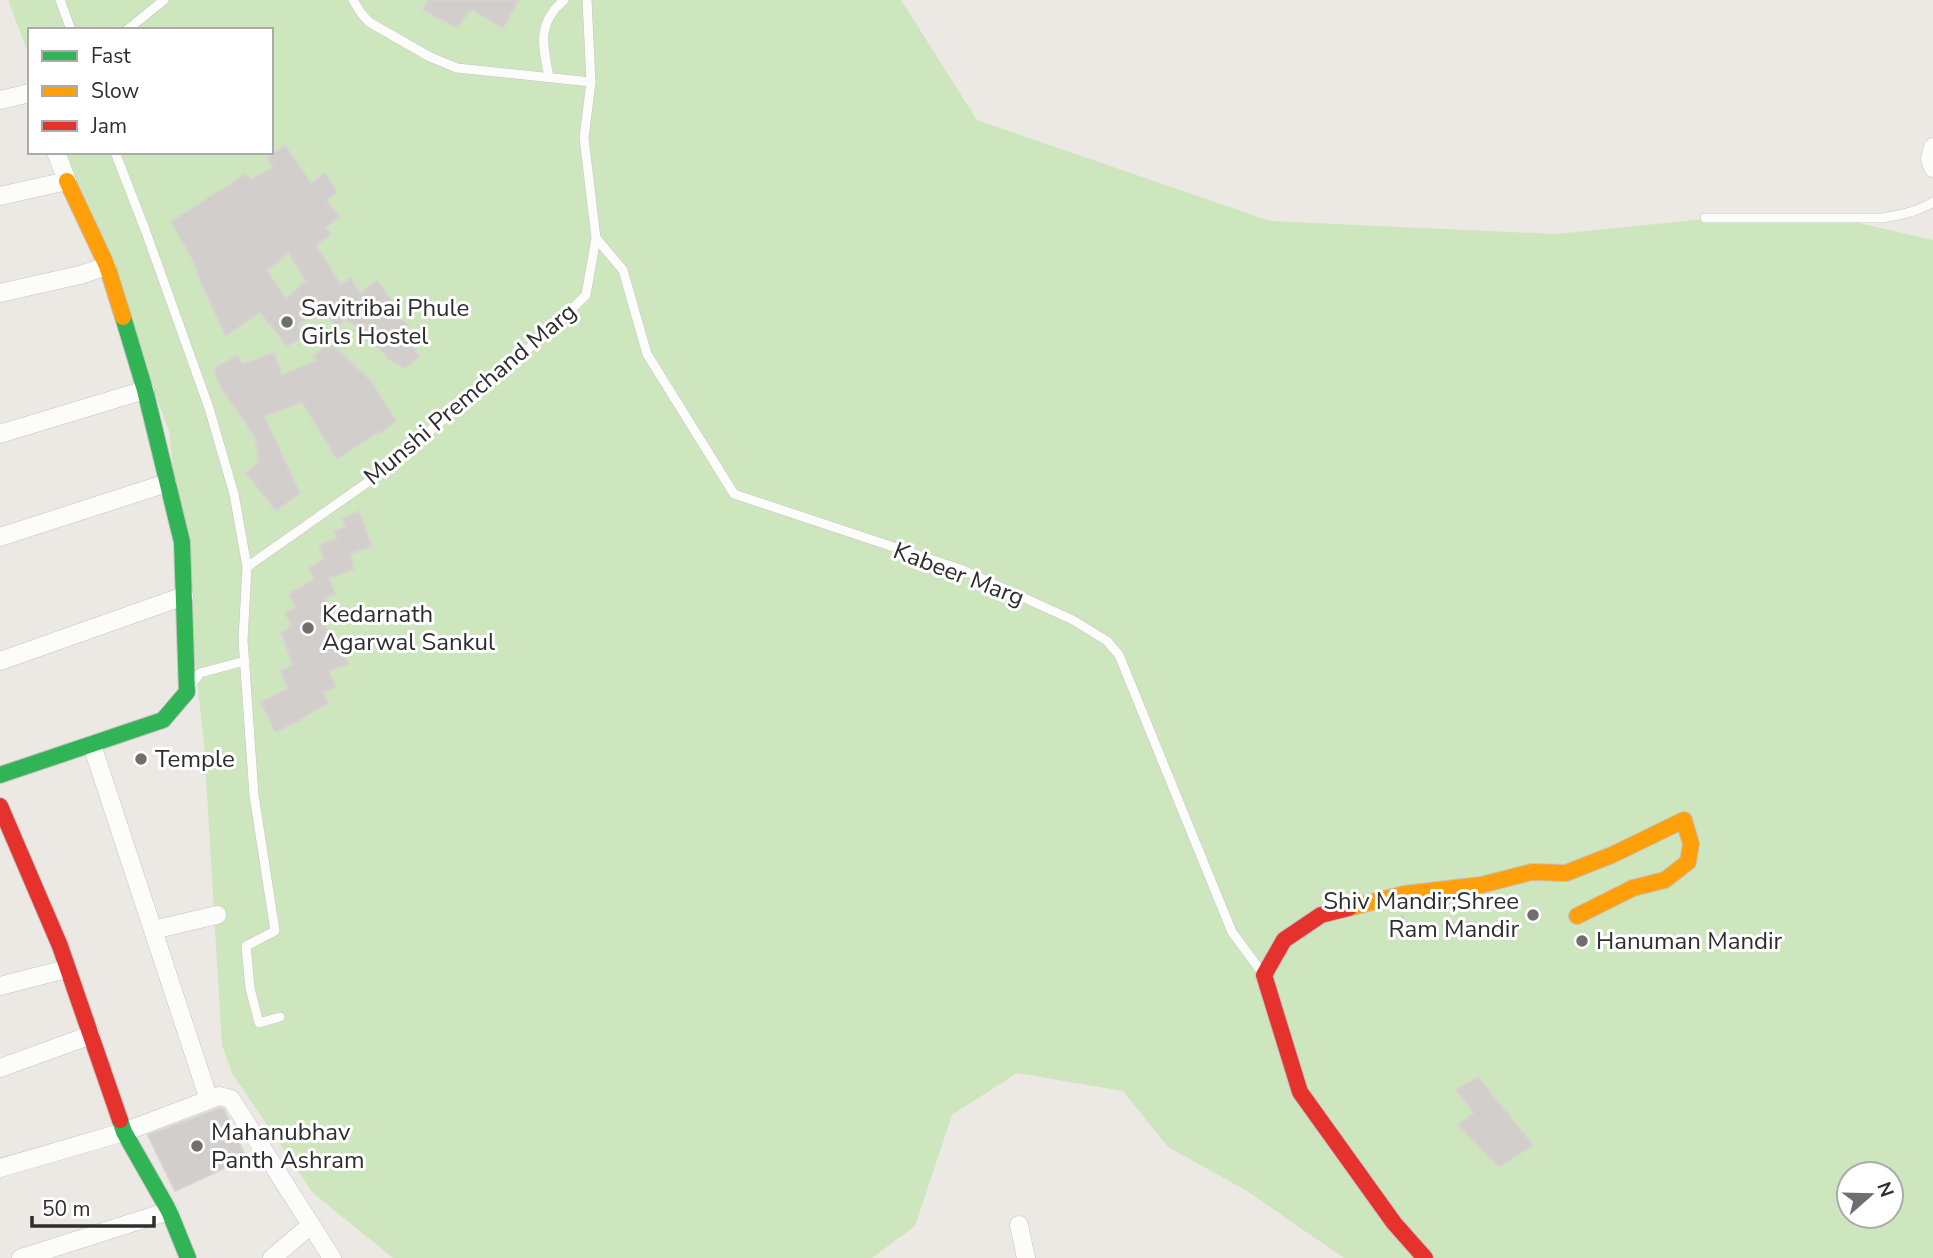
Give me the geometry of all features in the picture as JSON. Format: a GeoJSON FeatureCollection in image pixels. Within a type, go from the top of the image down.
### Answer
{"type":"FeatureCollection","features":[{"type":"Feature","properties":{"kind":"street"},"geometry":{"type":"LineString","coordinates":[[0,100],[28,93]]}},
{"type":"Feature","properties":{"kind":"street"},"geometry":{"type":"LineString","coordinates":[[1933,146],[1930,159],[1933,168]]}},
{"type":"Feature","properties":{"kind":"street"},"geometry":{"type":"LineString","coordinates":[[0,775],[163,720],[187,691],[183,542],[145,390],[107,267],[57,154]]}},
{"type":"Feature","properties":{"kind":"street"},"geometry":{"type":"LineString","coordinates":[[0,196],[67,181]]}},
{"type":"Feature","properties":{"kind":"street"},"geometry":{"type":"LineString","coordinates":[[0,293],[107,267]]}},
{"type":"Feature","properties":{"kind":"street"},"geometry":{"type":"LineString","coordinates":[[0,434],[145,390]]}},
{"type":"Feature","properties":{"kind":"street"},"geometry":{"type":"LineString","coordinates":[[0,537],[167,483]]}},
{"type":"Feature","properties":{"kind":"street"},"geometry":{"type":"LineString","coordinates":[[0,661],[184,596]]}},
{"type":"Feature","properties":{"kind":"street"},"geometry":{"type":"LineString","coordinates":[[92,745],[209,1100]]}},
{"type":"Feature","properties":{"kind":"street"},"geometry":{"type":"LineString","coordinates":[[0,806],[60,946],[124,1132],[169,1212],[188,1258]]}},
{"type":"Feature","properties":{"kind":"street"},"geometry":{"type":"LineString","coordinates":[[1425,1258],[1394,1223],[1300,1092],[1264,975],[1284,940],[1321,915],[1404,894],[1481,885],[1532,872],[1566,873],[1612,855],[1684,820],[1691,844],[1688,862],[1665,880],[1633,888],[1577,916]]}},
{"type":"Feature","properties":{"kind":"street"},"geometry":{"type":"LineString","coordinates":[[153,930],[217,915]]}},
{"type":"Feature","properties":{"kind":"street"},"geometry":{"type":"LineString","coordinates":[[0,986],[66,969]]}},
{"type":"Feature","properties":{"kind":"street"},"geometry":{"type":"LineString","coordinates":[[0,1068],[91,1035]]}},
{"type":"Feature","properties":{"kind":"street"},"geometry":{"type":"LineString","coordinates":[[0,1168],[124,1132],[219,1096],[230,1098],[332,1258]]}},
{"type":"Feature","properties":{"kind":"street"},"geometry":{"type":"LineString","coordinates":[[21,1258],[169,1212]]}},
{"type":"Feature","properties":{"kind":"street"},"geometry":{"type":"LineString","coordinates":[[272,1258],[311,1224]]}},
{"type":"Feature","properties":{"kind":"street"},"geometry":{"type":"LineString","coordinates":[[1019,1225],[1026,1258]]}},
{"type":"Feature","properties":{"kind":"lane"},"geometry":{"type":"LineString","coordinates":[[60,0],[70,28]]}},
{"type":"Feature","properties":{"kind":"lane"},"geometry":{"type":"LineString","coordinates":[[129,28],[164,0]]}},
{"type":"Feature","properties":{"kind":"lane"},"geometry":{"type":"LineString","coordinates":[[353,0],[369,22],[444,64],[591,82]]}},
{"type":"Feature","properties":{"kind":"lane"},"geometry":{"type":"LineString","coordinates":[[549,78],[543,47],[544,31],[549,16],[564,0]]}},
{"type":"Feature","properties":{"kind":"lane","name":"Munshi Premchand Marg"},"geometry":{"type":"LineString","coordinates":[[247,567],[385,470],[545,335],[586,295],[596,238],[584,138],[591,82],[587,0]]}},
{"type":"Feature","properties":{"kind":"lane"},"geometry":{"type":"LineString","coordinates":[[116,154],[209,408],[234,494],[247,567],[243,640],[254,795],[275,931],[246,946],[250,988],[259,1023],[280,1017]]}},
{"type":"Feature","properties":{"kind":"lane"},"geometry":{"type":"LineString","coordinates":[[1705,218],[1882,218],[1904,215],[1933,202]]}},
{"type":"Feature","properties":{"kind":"lane","name":"Kabeer Marg"},"geometry":{"type":"LineString","coordinates":[[596,238],[623,270],[646,354],[734,494],[963,570],[1073,620],[1107,641],[1118,655],[1232,932],[1264,975]]}},
{"type":"Feature","properties":{"kind":"lane"},"geometry":{"type":"LineString","coordinates":[[187,691],[200,673],[245,661]]}},
{"type":"Feature","properties":{"kind":"path"},"geometry":{"type":"LineString","coordinates":[[1390,897],[1416,934],[1458,921],[1522,929]]}},
{"type":"Feature","properties":{"kind":"green space"},"geometry":{"type":"Polygon","coordinates":[[[8,0],[901,0],[977,120],[1270,221],[1556,234],[1695,220],[1823,215],[1933,240],[1933,1258],[1344,1258],[1247,1191],[1168,1147],[1123,1091],[1017,1073],[952,1115],[915,1226],[872,1258],[393,1258],[313,1193],[232,1073],[222,1045],[204,744],[169,431],[66,154],[273,154],[273,28],[28,28],[28,53],[8,0]]]}},
{"type":"Feature","properties":{"kind":"building"},"geometry":{"type":"Polygon","coordinates":[[[429,0],[519,0],[503,28],[472,10],[456,27],[423,10],[429,0]]]}},
{"type":"Feature","properties":{"kind":"building"},"geometry":{"type":"Polygon","coordinates":[[[285,145],[311,183],[325,173],[337,192],[326,200],[340,216],[325,228],[331,234],[316,245],[341,285],[350,278],[361,293],[377,281],[393,302],[384,305],[409,326],[404,332],[419,357],[405,368],[388,359],[369,335],[345,319],[336,328],[322,306],[298,327],[305,336],[287,346],[260,312],[226,336],[192,258],[171,222],[245,174],[251,180],[273,167],[267,158],[285,145]],[[288,252],[267,271],[286,299],[306,281],[288,252]]]}},
{"type":"Feature","properties":{"kind":"building"},"geometry":{"type":"Polygon","coordinates":[[[329,342],[370,380],[396,421],[337,459],[302,402],[264,416],[300,493],[276,511],[246,473],[259,461],[255,437],[220,386],[214,369],[237,355],[243,364],[274,353],[282,375],[317,361],[313,357],[329,342]]]}},
{"type":"Feature","properties":{"kind":"building","name":"Kedarnath Agarwal Sankul"},"geometry":{"type":"Polygon","coordinates":[[[359,511],[372,546],[350,554],[354,569],[329,578],[335,594],[325,599],[330,612],[319,616],[348,664],[329,671],[336,687],[323,692],[328,703],[300,721],[275,732],[261,702],[288,689],[281,671],[293,665],[281,633],[292,626],[285,613],[296,608],[289,594],[314,579],[309,568],[324,559],[319,545],[337,539],[334,531],[346,527],[342,519],[359,511]]]}},
{"type":"Feature","properties":{"kind":"building"},"geometry":{"type":"Polygon","coordinates":[[[1478,1077],[1533,1145],[1499,1167],[1458,1125],[1474,1113],[1456,1090],[1478,1077]]]}},
{"type":"Feature","properties":{"kind":"building","name":"Mahanubhav Panth Ashram"},"geometry":{"type":"Polygon","coordinates":[[[220,1108],[224,1109],[246,1158],[175,1191],[148,1135],[220,1108]]]}},
{"type":"Feature","properties":{"kind":"traffic: fast"},"geometry":{"type":"LineString","coordinates":[[0,775],[163,720],[187,692],[182,542],[145,390],[123,317]]}},
{"type":"Feature","properties":{"kind":"traffic: fast"},"geometry":{"type":"LineString","coordinates":[[120,1120],[124,1132],[169,1211],[188,1258]]}},
{"type":"Feature","properties":{"kind":"traffic: slow"},"geometry":{"type":"LineString","coordinates":[[67,181],[107,266],[123,317]]}},
{"type":"Feature","properties":{"kind":"traffic: slow"},"geometry":{"type":"LineString","coordinates":[[1349,908],[1404,894],[1481,885],[1532,872],[1566,873],[1612,855],[1684,820],[1691,844],[1688,862],[1665,880],[1633,888],[1577,916]]}},
{"type":"Feature","properties":{"kind":"traffic: jam"},"geometry":{"type":"LineString","coordinates":[[0,806],[60,946],[120,1120]]}},
{"type":"Feature","properties":{"kind":"traffic: jam"},"geometry":{"type":"LineString","coordinates":[[1349,908],[1321,915],[1284,940],[1264,975],[1300,1092],[1394,1223],[1425,1258]]}},
{"type":"Feature","properties":{"kind":"place","name":"Savitribai Phule Girls Hostel"},"geometry":{"type":"Point","coordinates":[287,322]}},
{"type":"Feature","properties":{"kind":"place","name":"Kedarnath Agarwal Sankul"},"geometry":{"type":"Point","coordinates":[308,628]}},
{"type":"Feature","properties":{"kind":"place","name":"Temple"},"geometry":{"type":"Point","coordinates":[141,759]}},
{"type":"Feature","properties":{"kind":"place","name":"Shiv Mandir;Shree Ram Mandir"},"geometry":{"type":"Point","coordinates":[1533,915]}},
{"type":"Feature","properties":{"kind":"place","name":"Hanuman Mandir"},"geometry":{"type":"Point","coordinates":[1582,941]}},
{"type":"Feature","properties":{"kind":"place","name":"Mahanubhav Panth Ashram"},"geometry":{"type":"Point","coordinates":[197,1146]}}]}
